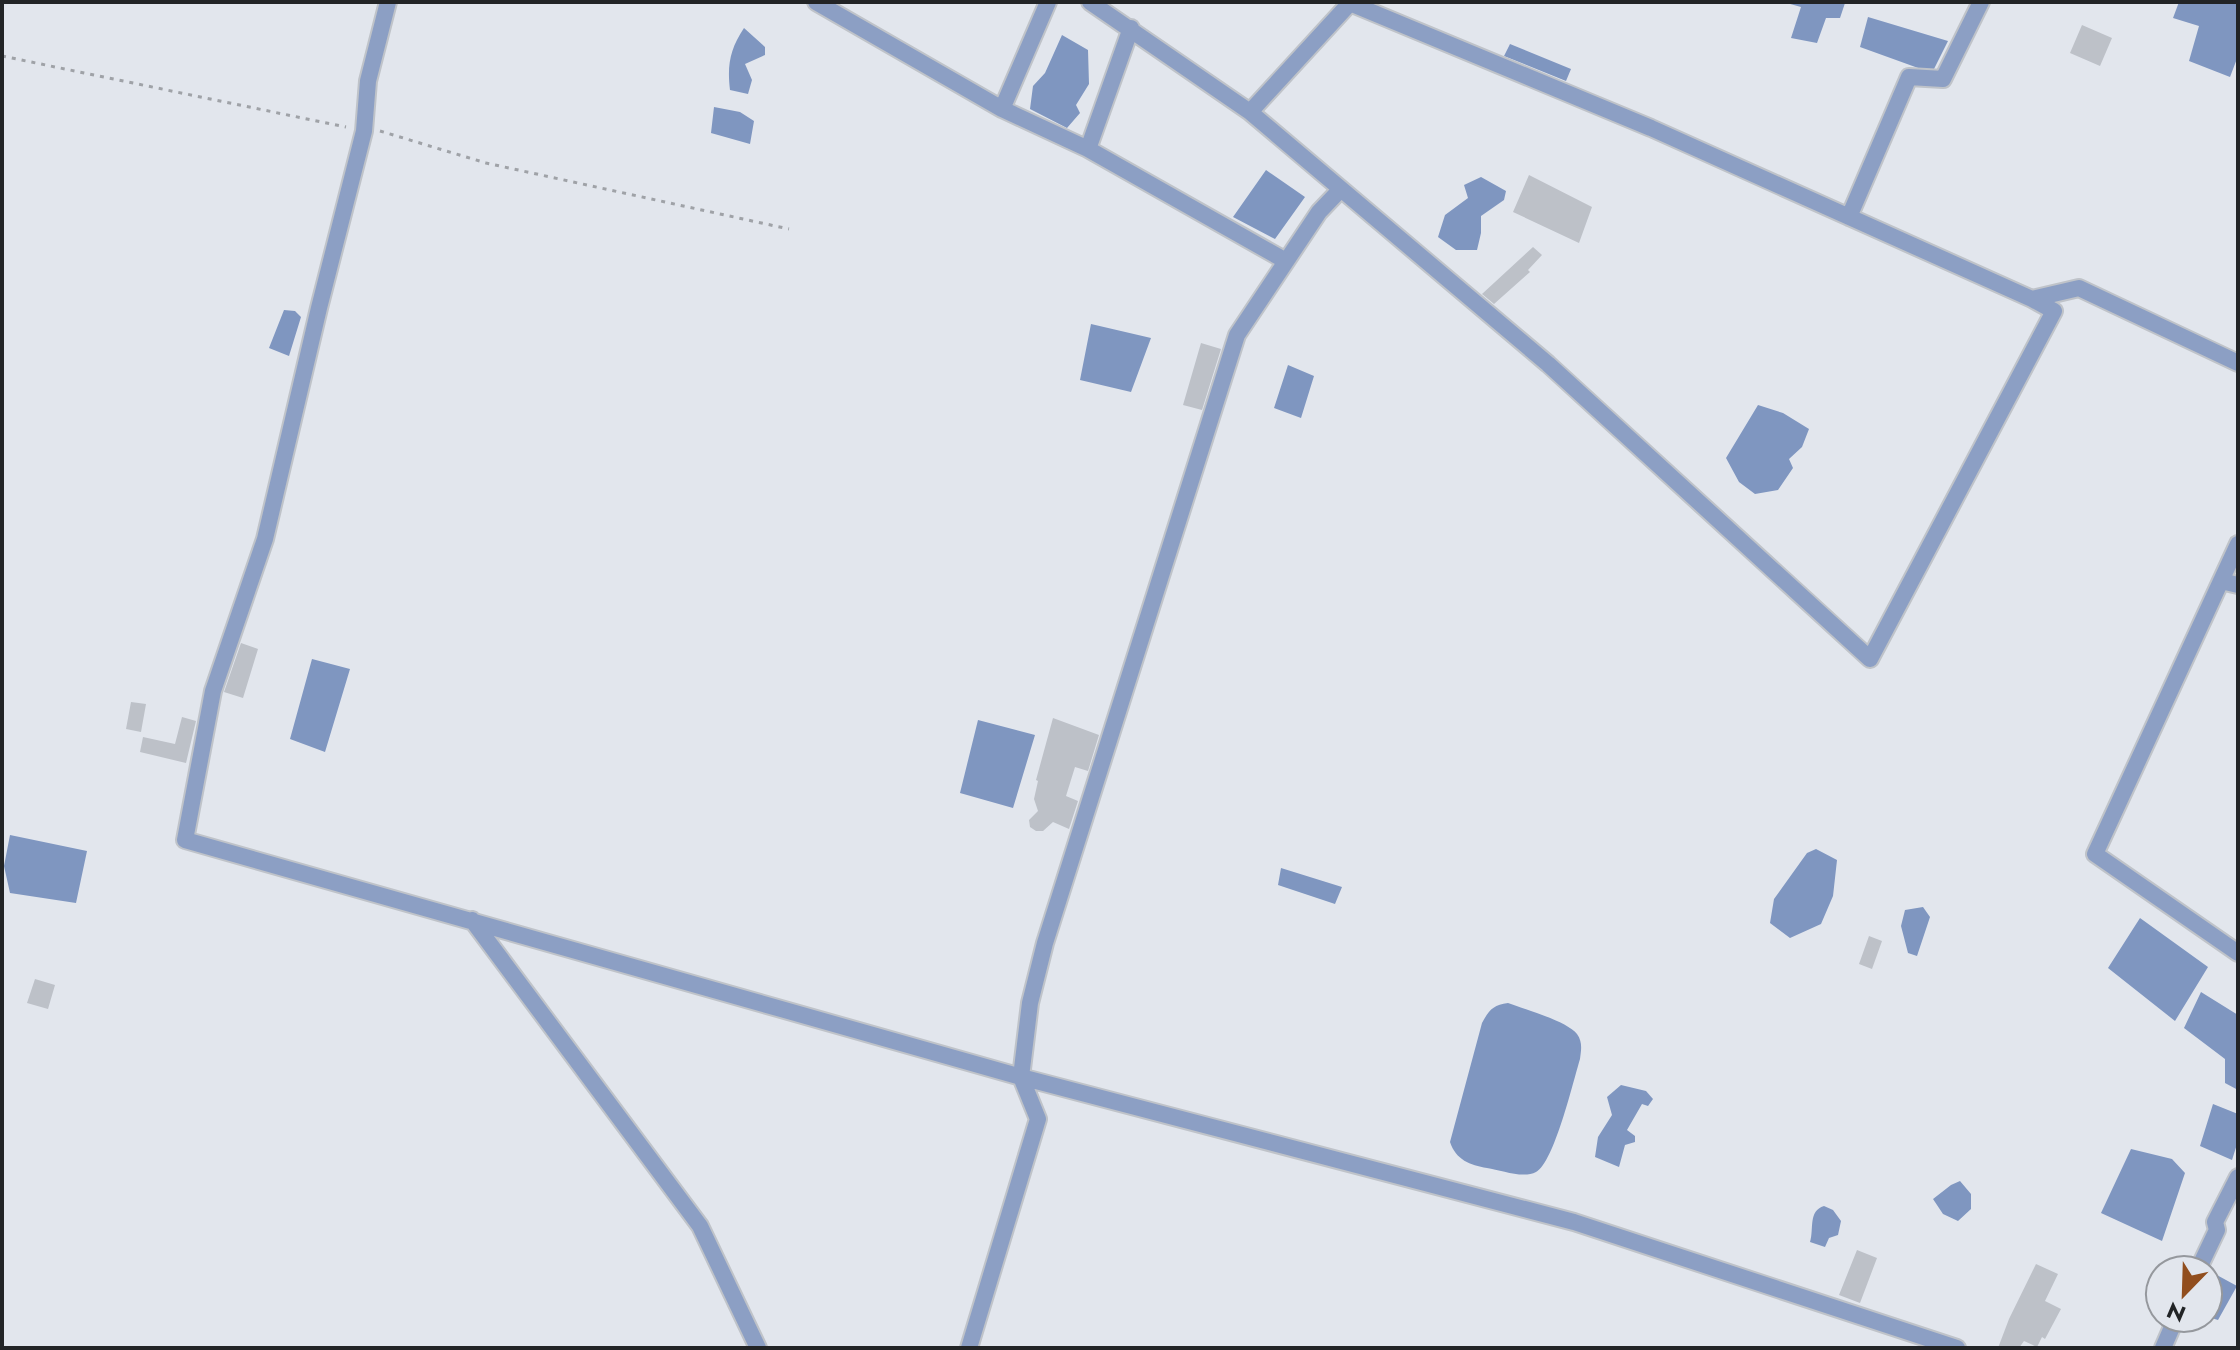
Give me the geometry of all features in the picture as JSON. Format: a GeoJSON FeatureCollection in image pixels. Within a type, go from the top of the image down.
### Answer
{"type":"FeatureCollection","features":[{"type":"Feature","properties":{"kind":"street"},"geometry":{"type":"LineString","coordinates":[[388,2],[368,81],[364,131],[265,539],[213,691],[185,840],[1021,1077],[1574,1222],[1957,1348]]}},
{"type":"Feature","properties":{"kind":"street"},"geometry":{"type":"LineString","coordinates":[[816,2],[1002,109],[1088,149],[1286,261]]}},
{"type":"Feature","properties":{"kind":"street"},"geometry":{"type":"LineString","coordinates":[[1002,109],[1048,2]]}},
{"type":"Feature","properties":{"kind":"street"},"geometry":{"type":"LineString","coordinates":[[1090,2],[1250,112],[1548,364],[1870,659],[2054,311],[1651,128],[1350,3],[1250,112]]}},
{"type":"Feature","properties":{"kind":"street"},"geometry":{"type":"LineString","coordinates":[[1849,217],[1909,77],[1943,79],[1981,2]]}},
{"type":"Feature","properties":{"kind":"street"},"geometry":{"type":"LineString","coordinates":[[1088,149],[1131,28]]}},
{"type":"Feature","properties":{"kind":"street"},"geometry":{"type":"LineString","coordinates":[[969,1348],[1038,1119],[1021,1077],[1030,1003],[1045,943],[1237,335],[1319,212],[1340,190]]}},
{"type":"Feature","properties":{"kind":"street"},"geometry":{"type":"LineString","coordinates":[[2032,299],[2079,288],[2238,363]]}},
{"type":"Feature","properties":{"kind":"street"},"geometry":{"type":"LineString","coordinates":[[2238,544],[2095,854],[2238,953]]}},
{"type":"Feature","properties":{"kind":"street"},"geometry":{"type":"LineString","coordinates":[[2221,581],[2238,585]]}},
{"type":"Feature","properties":{"kind":"street"},"geometry":{"type":"LineString","coordinates":[[472,920],[700,1226],[758,1348]]}},
{"type":"Feature","properties":{"kind":"street"},"geometry":{"type":"LineString","coordinates":[[2206,1254],[2217,1230],[2215,1222],[2238,1177]]}},
{"type":"Feature","properties":{"kind":"path"},"geometry":{"type":"LineString","coordinates":[[2,56],[364,131],[370,128],[486,163],[789,229]]}},
{"type":"Feature","properties":{"kind":"water"},"geometry":{"type":"Polygon","coordinates":[[[1783,2],[1845,3],[1840,18],[1826,18],[1817,43],[1791,38],[1801,7],[1783,2]]]}},
{"type":"Feature","properties":{"kind":"water"},"geometry":{"type":"Polygon","coordinates":[[[2179,2],[2238,2],[2238,56],[2230,77],[2189,61],[2199,26],[2173,18],[2179,2]]]}},
{"type":"Feature","properties":{"kind":"water"},"geometry":{"type":"Polygon","coordinates":[[[1868,17],[1948,41],[1932,73],[1860,47],[1868,17]]]}},
{"type":"Feature","properties":{"kind":"water"},"geometry":{"type":"Polygon","coordinates":[[[744,28],[765,47],[765,55],[745,64],[752,80],[748,94],[730,90],[729,81],[733,50],[744,28]]]}},
{"type":"Feature","properties":{"kind":"water"},"geometry":{"type":"Polygon","coordinates":[[[1062,35],[1088,50],[1089,84],[1076,105],[1080,113],[1067,128],[1030,109],[1033,86],[1045,73],[1062,35]]]}},
{"type":"Feature","properties":{"kind":"water"},"geometry":{"type":"Polygon","coordinates":[[[1510,44],[1571,69],[1566,81],[1504,56],[1510,44]]]}},
{"type":"Feature","properties":{"kind":"water"},"geometry":{"type":"Polygon","coordinates":[[[714,107],[740,112],[754,121],[750,144],[711,133],[714,107]]]}},
{"type":"Feature","properties":{"kind":"water"},"geometry":{"type":"Polygon","coordinates":[[[1266,170],[1305,197],[1275,239],[1233,217],[1266,170]]]}},
{"type":"Feature","properties":{"kind":"water"},"geometry":{"type":"Polygon","coordinates":[[[1481,177],[1506,191],[1504,200],[1481,216],[1477,250],[1456,250],[1438,237],[1445,215],[1468,198],[1464,185],[1481,177]]]}},
{"type":"Feature","properties":{"kind":"water"},"geometry":{"type":"Polygon","coordinates":[[[284,310],[295,311],[301,317],[289,356],[269,348],[284,310]]]}},
{"type":"Feature","properties":{"kind":"water"},"geometry":{"type":"Polygon","coordinates":[[[1091,324],[1151,338],[1131,392],[1080,380],[1091,324]]]}},
{"type":"Feature","properties":{"kind":"water"},"geometry":{"type":"Polygon","coordinates":[[[1288,365],[1314,376],[1301,418],[1274,408],[1288,365]]]}},
{"type":"Feature","properties":{"kind":"water"},"geometry":{"type":"Polygon","coordinates":[[[1758,405],[1783,413],[1809,429],[1802,447],[1789,459],[1793,468],[1778,490],[1755,494],[1739,482],[1726,458],[1758,405]]]}},
{"type":"Feature","properties":{"kind":"water"},"geometry":{"type":"Polygon","coordinates":[[[312,659],[350,669],[325,752],[290,739],[312,659]]]}},
{"type":"Feature","properties":{"kind":"water"},"geometry":{"type":"Polygon","coordinates":[[[978,720],[1035,735],[1013,808],[960,793],[978,720]]]}},
{"type":"Feature","properties":{"kind":"water"},"geometry":{"type":"Polygon","coordinates":[[[10,835],[87,851],[76,903],[10,893],[4,866],[10,835]]]}},
{"type":"Feature","properties":{"kind":"water"},"geometry":{"type":"Polygon","coordinates":[[[1816,849],[1837,860],[1833,896],[1821,924],[1790,938],[1770,923],[1774,899],[1807,853],[1816,849]]]}},
{"type":"Feature","properties":{"kind":"water"},"geometry":{"type":"Polygon","coordinates":[[[1281,868],[1342,887],[1335,904],[1278,885],[1281,868]]]}},
{"type":"Feature","properties":{"kind":"water"},"geometry":{"type":"Polygon","coordinates":[[[1923,907],[1930,917],[1917,956],[1908,953],[1901,926],[1905,910],[1923,907]]]}},
{"type":"Feature","properties":{"kind":"water"},"geometry":{"type":"Polygon","coordinates":[[[2140,918],[2208,967],[2175,1021],[2108,968],[2140,918]]]}},
{"type":"Feature","properties":{"kind":"water"},"geometry":{"type":"Polygon","coordinates":[[[2201,992],[2238,1015],[2238,1090],[2225,1083],[2225,1059],[2184,1028],[2201,992]]]}},
{"type":"Feature","properties":{"kind":"water"},"geometry":{"type":"Polygon","coordinates":[[[1508,1003],[1572,1029],[1581,1043],[1573,1085],[1549,1154],[1543,1166],[1525,1175],[1469,1163],[1456,1153],[1450,1142],[1482,1023],[1492,1009],[1508,1003]]]}},
{"type":"Feature","properties":{"kind":"water"},"geometry":{"type":"Polygon","coordinates":[[[1621,1085],[1646,1091],[1653,1099],[1648,1106],[1642,1104],[1627,1130],[1635,1136],[1635,1142],[1625,1145],[1619,1167],[1595,1157],[1598,1137],[1612,1115],[1607,1097],[1621,1085]]]}},
{"type":"Feature","properties":{"kind":"water"},"geometry":{"type":"Polygon","coordinates":[[[2213,1104],[2238,1114],[2238,1141],[2232,1160],[2200,1146],[2213,1104]]]}},
{"type":"Feature","properties":{"kind":"water"},"geometry":{"type":"Polygon","coordinates":[[[2131,1149],[2172,1159],[2185,1173],[2162,1241],[2101,1213],[2131,1149]]]}},
{"type":"Feature","properties":{"kind":"water"},"geometry":{"type":"Polygon","coordinates":[[[1960,1181],[1971,1194],[1971,1209],[1958,1221],[1943,1214],[1933,1199],[1960,1181]]]}},
{"type":"Feature","properties":{"kind":"water"},"geometry":{"type":"Polygon","coordinates":[[[1824,1206],[1833,1210],[1841,1221],[1838,1235],[1829,1238],[1825,1247],[1810,1242],[1814,1216],[1824,1206]]]}},
{"type":"Feature","properties":{"kind":"water"},"geometry":{"type":"Polygon","coordinates":[[[2224,1279],[2237,1286],[2224,1309],[2224,1279]]]}},
{"type":"Feature","properties":{"kind":"building"},"geometry":{"type":"Polygon","coordinates":[[[2082,25],[2112,38],[2100,66],[2070,53],[2082,25]]]}},
{"type":"Feature","properties":{"kind":"building"},"geometry":{"type":"Polygon","coordinates":[[[1529,175],[1592,207],[1579,243],[1513,212],[1529,175]]]}},
{"type":"Feature","properties":{"kind":"building"},"geometry":{"type":"Polygon","coordinates":[[[1533,247],[1542,255],[1528,270],[1530,272],[1494,304],[1482,294],[1533,247]]]}},
{"type":"Feature","properties":{"kind":"building"},"geometry":{"type":"Polygon","coordinates":[[[1201,343],[1221,349],[1202,410],[1183,405],[1201,343]]]}},
{"type":"Feature","properties":{"kind":"building"},"geometry":{"type":"Polygon","coordinates":[[[241,643],[258,649],[243,698],[224,692],[241,643]]]}},
{"type":"Feature","properties":{"kind":"building"},"geometry":{"type":"Polygon","coordinates":[[[131,702],[146,704],[141,732],[126,729],[131,702]]]}},
{"type":"Feature","properties":{"kind":"building"},"geometry":{"type":"Polygon","coordinates":[[[182,717],[196,721],[186,763],[140,752],[143,737],[175,744],[182,717]]]}},
{"type":"Feature","properties":{"kind":"building"},"geometry":{"type":"Polygon","coordinates":[[[1053,718],[1099,735],[1088,771],[1075,767],[1066,796],[1078,801],[1069,829],[1053,822],[1043,831],[1036,831],[1030,827],[1029,820],[1038,811],[1034,799],[1036,780],[1053,718]]]}},
{"type":"Feature","properties":{"kind":"building"},"geometry":{"type":"Polygon","coordinates":[[[1869,936],[1882,941],[1872,969],[1859,964],[1869,936]]]}},
{"type":"Feature","properties":{"kind":"building"},"geometry":{"type":"Polygon","coordinates":[[[35,979],[55,985],[48,1009],[27,1003],[35,979]]]}},
{"type":"Feature","properties":{"kind":"building"},"geometry":{"type":"Polygon","coordinates":[[[1857,1250],[1877,1258],[1860,1303],[1839,1295],[1857,1250]]]}},
{"type":"Feature","properties":{"kind":"building"},"geometry":{"type":"Polygon","coordinates":[[[2036,1264],[2058,1274],[2045,1301],[2061,1309],[2045,1339],[2042,1337],[2037,1347],[2024,1341],[2019,1348],[1998,1348],[2009,1319],[2036,1264]]]}}]}
